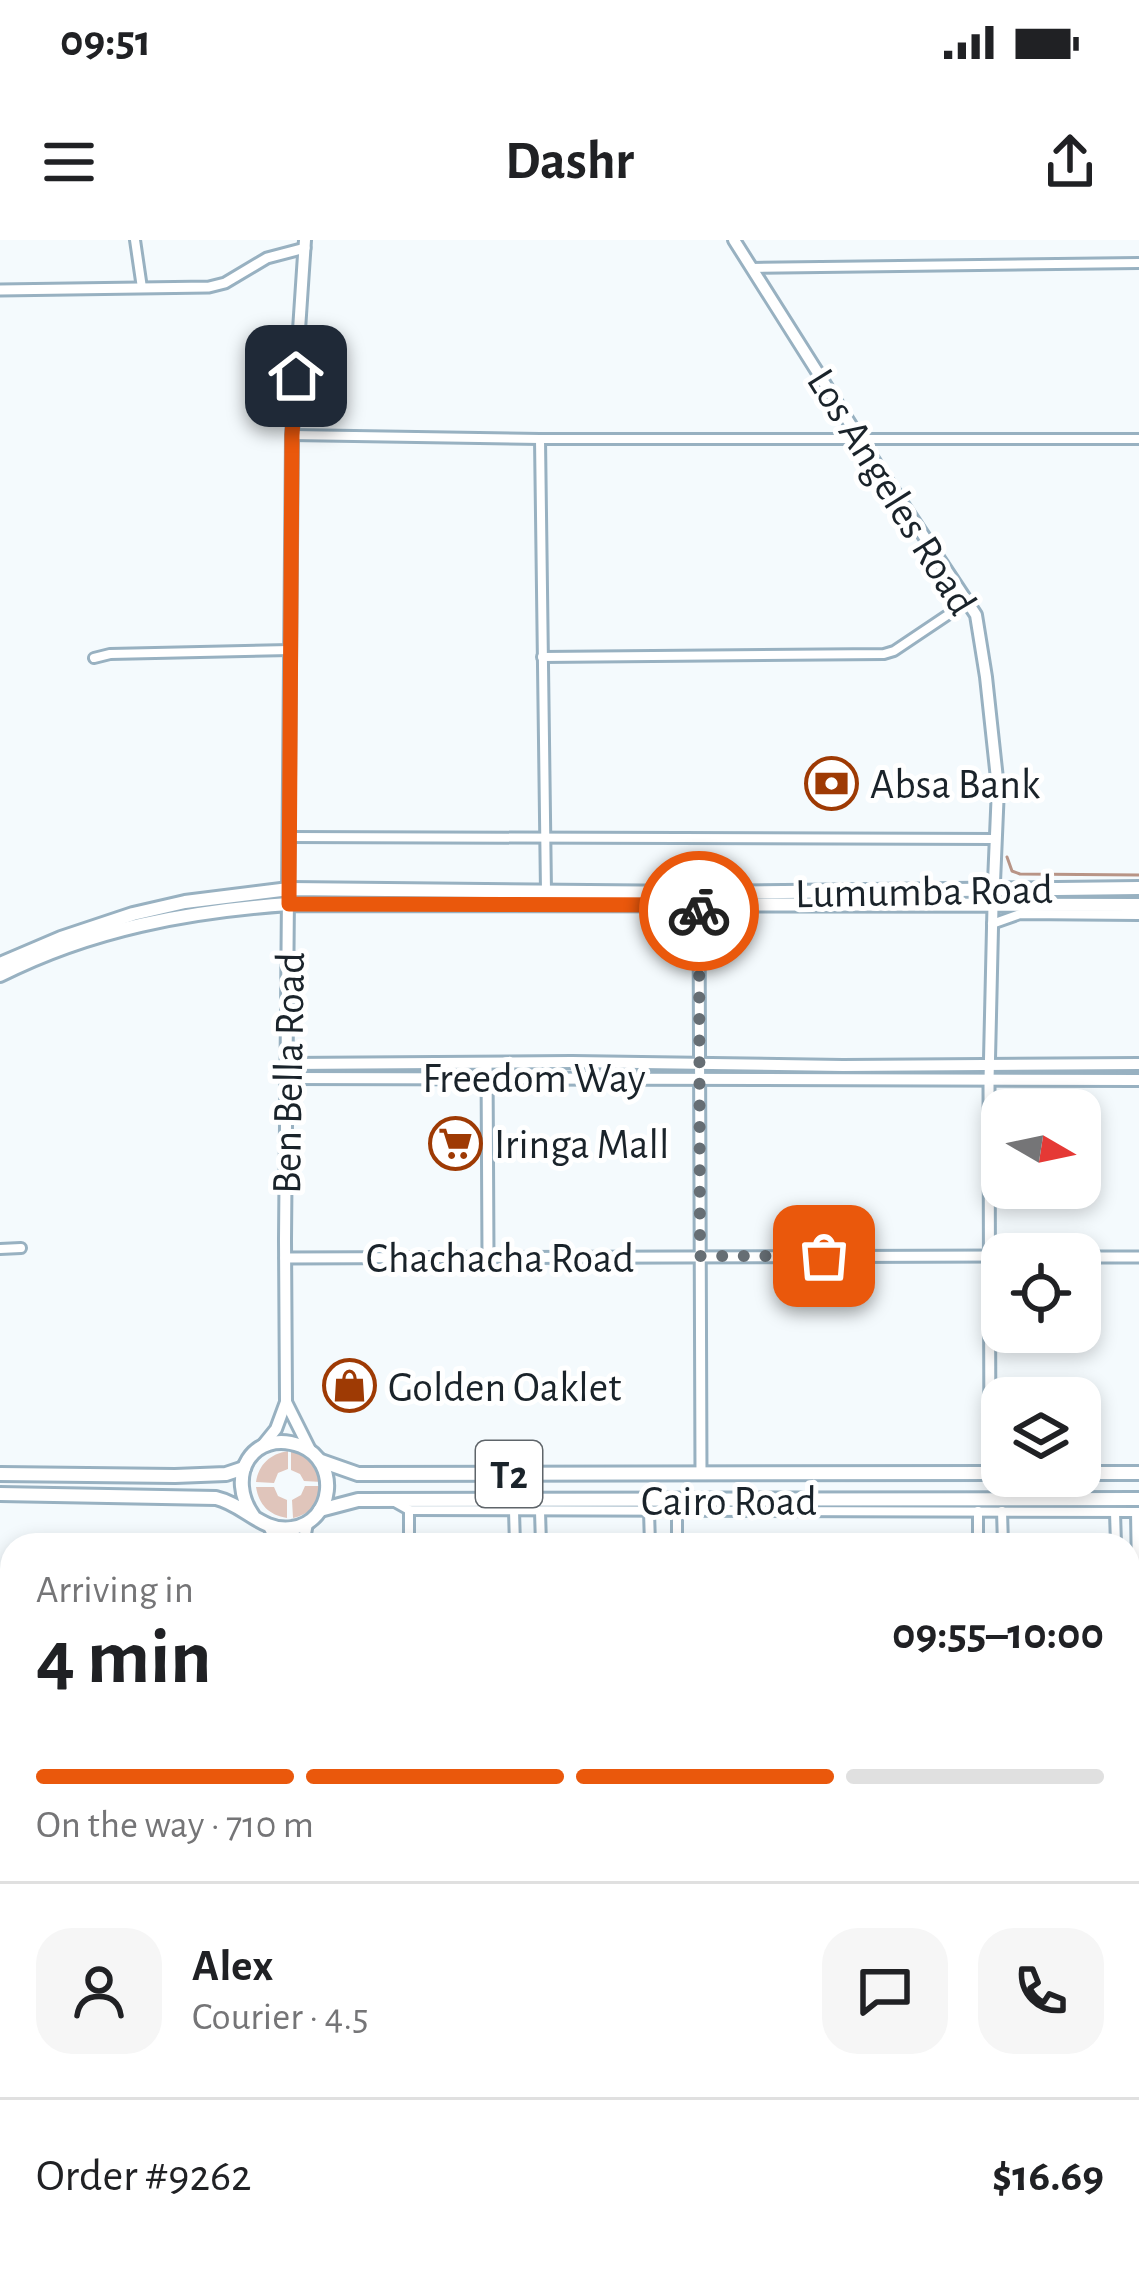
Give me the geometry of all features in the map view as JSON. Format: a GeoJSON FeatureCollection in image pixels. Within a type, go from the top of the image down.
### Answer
{"type":"FeatureCollection","features":[{"type":"Feature","properties":{"kind":"main road","name":"Los Angeles Road"},"geometry":{"type":"LineString","coordinates":[[734,240],[978,620],[998,788],[993,906]]}},
{"type":"Feature","properties":{"kind":"main road","name":"Ben Bella Road"},"geometry":{"type":"LineString","coordinates":[[305,244],[292,435],[286,1402],[316,1456]]}},
{"type":"Feature","properties":{"kind":"main road","name":"Lumumba Road"},"geometry":{"type":"LineString","coordinates":[[0,964],[133,914],[185,902],[289,889],[718,893],[1139,888]]}},
{"type":"Feature","properties":{"kind":"main road","name":"Lumumba Road"},"geometry":{"type":"LineString","coordinates":[[0,976],[67,946],[138,924],[230,908],[289,904],[1139,905]]}},
{"type":"Feature","properties":{"kind":"main road","name":"Freedom Way"},"geometry":{"type":"LineString","coordinates":[[487,1070],[572,1062],[1139,1064]]}},
{"type":"Feature","properties":{"kind":"main road"},"geometry":{"type":"LineString","coordinates":[[572,1062],[572,1077]]}},
{"type":"Feature","properties":{"kind":"main road","name":"Freedom Way"},"geometry":{"type":"LineString","coordinates":[[288,1071],[1139,1080]]}},
{"type":"Feature","properties":{"kind":"main road"},"geometry":{"type":"LineString","coordinates":[[254,1517],[241,1493],[244,1468],[276,1429],[286,1402]]}},
{"type":"Feature","properties":{"kind":"main road"},"geometry":{"type":"LineString","coordinates":[[0,1494],[195,1496],[226,1500],[268,1526],[292,1528],[307,1523],[320,1510],[328,1490],[327,1475],[316,1456],[284,1443],[256,1452]]}},
{"type":"Feature","properties":{"kind":"main road","name":"Cairo Road"},"geometry":{"type":"LineString","coordinates":[[316,1456],[358,1474],[981,1474]]}},
{"type":"Feature","properties":{"kind":"main road"},"geometry":{"type":"LineString","coordinates":[[0,1474],[175,1476],[226,1474],[244,1468]]}},
{"type":"Feature","properties":{"kind":"main road"},"geometry":{"type":"LineString","coordinates":[[1101,1473],[1139,1473]]}},
{"type":"Feature","properties":{"kind":"main road"},"geometry":{"type":"LineString","coordinates":[[1113,1473],[1107,1487],[1114,1506]]}},
{"type":"Feature","properties":{"kind":"main road"},"geometry":{"type":"LineString","coordinates":[[507,1474],[513,1480],[511,1505]]}},
{"type":"Feature","properties":{"kind":"main road"},"geometry":{"type":"LineString","coordinates":[[531,1474],[524,1488],[536,1505]]}},
{"type":"Feature","properties":{"kind":"main road"},"geometry":{"type":"LineString","coordinates":[[823,1474],[830,1487],[823,1500]]}},
{"type":"Feature","properties":{"kind":"main road"},"geometry":{"type":"LineString","coordinates":[[847,1474],[840,1487],[847,1500]]}},
{"type":"Feature","properties":{"kind":"main road","name":"Cairo Road"},"geometry":{"type":"LineString","coordinates":[[320,1510],[358,1500],[472,1505],[793,1505],[847,1500],[926,1506],[1090,1499],[1138,1508]]}},
{"type":"Feature","properties":{"kind":"main road"},"geometry":{"type":"LineString","coordinates":[[305,1533],[307,1523]]}},
{"type":"Feature","properties":{"kind":"main road"},"geometry":{"type":"LineString","coordinates":[[268,1526],[272,1533]]}},
{"type":"Feature","properties":{"kind":"street"},"geometry":{"type":"LineString","coordinates":[[135,240],[142,287]]}},
{"type":"Feature","properties":{"kind":"street"},"geometry":{"type":"LineString","coordinates":[[0,290],[209,287],[225,284],[267,258],[305,244]]}},
{"type":"Feature","properties":{"kind":"street"},"geometry":{"type":"LineString","coordinates":[[752,268],[1139,263]]}},
{"type":"Feature","properties":{"kind":"street"},"geometry":{"type":"LineString","coordinates":[[292,435],[1139,439]]}},
{"type":"Feature","properties":{"kind":"street"},"geometry":{"type":"LineString","coordinates":[[540,439],[546,892]]}},
{"type":"Feature","properties":{"kind":"street"},"geometry":{"type":"LineString","coordinates":[[542,657],[884,654],[968,602]]}},
{"type":"Feature","properties":{"kind":"street"},"geometry":{"type":"LineString","coordinates":[[94,658],[290,650]]}},
{"type":"Feature","properties":{"kind":"street"},"geometry":{"type":"LineString","coordinates":[[288,837],[995,839]]}},
{"type":"Feature","properties":{"kind":"street"},"geometry":{"type":"LineString","coordinates":[[699,905],[701,1474]]}},
{"type":"Feature","properties":{"kind":"street"},"geometry":{"type":"LineString","coordinates":[[993,906],[989,1081],[995,1233]]}},
{"type":"Feature","properties":{"kind":"street"},"geometry":{"type":"LineString","coordinates":[[992,924],[1021,914],[1139,915]]}},
{"type":"Feature","properties":{"kind":"street"},"geometry":{"type":"LineString","coordinates":[[487,1070],[488,1256]]}},
{"type":"Feature","properties":{"kind":"street"},"geometry":{"type":"LineString","coordinates":[[0,1249],[21,1248]]}},
{"type":"Feature","properties":{"kind":"street","name":"Chachacha Road"},"geometry":{"type":"LineString","coordinates":[[285,1258],[981,1256]]}},
{"type":"Feature","properties":{"kind":"street"},"geometry":{"type":"LineString","coordinates":[[1101,1256],[1139,1257]]}},
{"type":"Feature","properties":{"kind":"street"},"geometry":{"type":"LineString","coordinates":[[391,1500],[409,1510],[472,1505]]}},
{"type":"Feature","properties":{"kind":"street"},"geometry":{"type":"LineString","coordinates":[[511,1505],[513,1533]]}},
{"type":"Feature","properties":{"kind":"street"},"geometry":{"type":"LineString","coordinates":[[536,1505],[540,1533]]}},
{"type":"Feature","properties":{"kind":"street"},"geometry":{"type":"LineString","coordinates":[[616,1505],[649,1511],[793,1505],[978,1511],[1023,1505],[1114,1506],[1115,1533]]}},
{"type":"Feature","properties":{"kind":"street"},"geometry":{"type":"LineString","coordinates":[[409,1510],[409,1533]]}},
{"type":"Feature","properties":{"kind":"street"},"geometry":{"type":"LineString","coordinates":[[649,1511],[650,1533]]}},
{"type":"Feature","properties":{"kind":"street"},"geometry":{"type":"LineString","coordinates":[[677,1511],[677,1533]]}},
{"type":"Feature","properties":{"kind":"street"},"geometry":{"type":"LineString","coordinates":[[978,1511],[978,1533]]}},
{"type":"Feature","properties":{"kind":"street"},"geometry":{"type":"LineString","coordinates":[[1002,1511],[1003,1533]]}},
{"type":"Feature","properties":{"kind":"shaded area"},"geometry":{"type":"Polygon","coordinates":[[[288,1451],[288,1469],[278,1473],[274,1483],[256,1482],[266,1461],[288,1451]]]}},
{"type":"Feature","properties":{"kind":"shaded area"},"geometry":{"type":"Polygon","coordinates":[[[291,1451],[311,1462],[322,1482],[304,1481],[291,1470],[291,1451]]]}},
{"type":"Feature","properties":{"kind":"shaded area"},"geometry":{"type":"Polygon","coordinates":[[[305,1486],[322,1486],[313,1507],[293,1518],[292,1500],[305,1486]]]}},
{"type":"Feature","properties":{"kind":"shaded area"},"geometry":{"type":"Polygon","coordinates":[[[256,1487],[274,1487],[287,1500],[287,1518],[266,1508],[256,1487]]]}},
{"type":"Feature","properties":{"kind":"waterway"},"geometry":{"type":"LineString","coordinates":[[1007,857],[1012,871],[1020,874],[1139,875]]}},
{"type":"Feature","properties":{"kind":"way so far"},"geometry":{"type":"LineString","coordinates":[[699,911],[700,1256],[824,1256]]}},
{"type":"Feature","properties":{"kind":"place","name":"Absa Bank"},"geometry":{"type":"Point","coordinates":[831,783]}},
{"type":"Feature","properties":{"kind":"place","name":"Iringa Mall"},"geometry":{"type":"Point","coordinates":[455,1143]}},
{"type":"Feature","properties":{"kind":"place","name":"Golden Oaklet"},"geometry":{"type":"Point","coordinates":[349,1386]}},
{"type":"Feature","properties":{"kind":"route"},"geometry":{"type":"LineString","coordinates":[[296,376],[289,904],[699,905],[699,911]]}}]}
